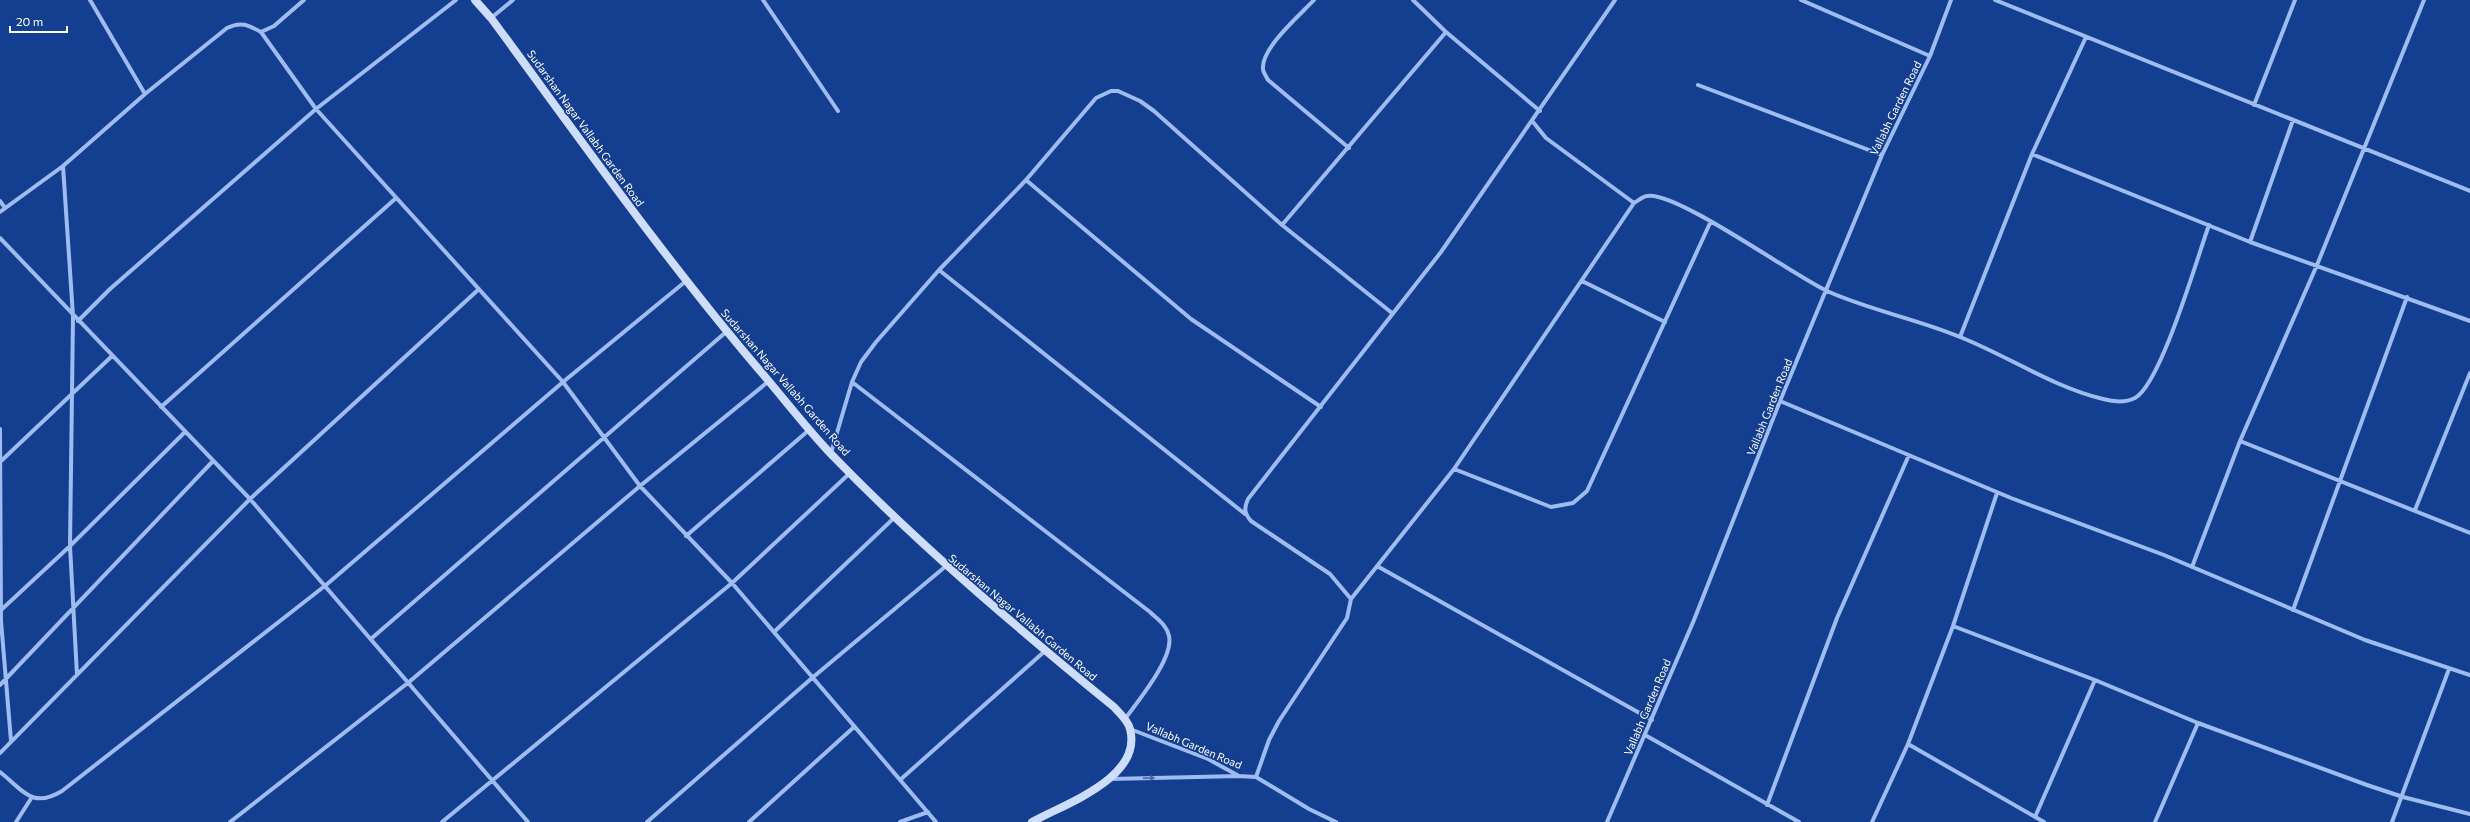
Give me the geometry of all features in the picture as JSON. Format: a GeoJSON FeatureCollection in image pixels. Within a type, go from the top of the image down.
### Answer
{"type":"FeatureCollection","features":[{"type":"Feature","properties":{"kind":"street"},"geometry":{"type":"LineString","coordinates":[[90,0],[145,94]]}},
{"type":"Feature","properties":{"kind":"street"},"geometry":{"type":"LineString","coordinates":[[261,32],[274,26],[304,0]]}},
{"type":"Feature","properties":{"kind":"street"},"geometry":{"type":"LineString","coordinates":[[78,321],[110,289],[316,109],[456,0]]}},
{"type":"Feature","properties":{"kind":"street","name":"Sudarshan Nagar Vallabh Garden Road"},"geometry":{"type":"LineString","coordinates":[[475,0],[491,18],[686,281],[726,332],[809,430],[850,473],[946,566],[1114,707],[1125,719],[1130,729],[1130,749],[1124,763],[1110,779],[1092,792],[1032,822]]}},
{"type":"Feature","properties":{"kind":"street"},"geometry":{"type":"LineString","coordinates":[[491,18],[513,0]]}},
{"type":"Feature","properties":{"kind":"street"},"geometry":{"type":"LineString","coordinates":[[763,0],[838,111]]}},
{"type":"Feature","properties":{"kind":"street"},"geometry":{"type":"LineString","coordinates":[[1314,0],[1272,45],[1265,57],[1262,69],[1268,80],[1349,148]]}},
{"type":"Feature","properties":{"kind":"street"},"geometry":{"type":"LineString","coordinates":[[1414,0],[1446,32],[1540,111]]}},
{"type":"Feature","properties":{"kind":"street"},"geometry":{"type":"LineString","coordinates":[[1245,514],[1245,507],[1248,499],[1441,252],[1540,111],[1615,0]]}},
{"type":"Feature","properties":{"kind":"street"},"geometry":{"type":"LineString","coordinates":[[1801,0],[1930,56]]}},
{"type":"Feature","properties":{"kind":"street","name":"Vallabh Garden Road"},"geometry":{"type":"LineString","coordinates":[[1607,822],[1646,735],[1780,401],[1882,155],[1930,56],[1951,0]]}},
{"type":"Feature","properties":{"kind":"street"},"geometry":{"type":"LineString","coordinates":[[1996,0],[2470,191]]}},
{"type":"Feature","properties":{"kind":"street"},"geometry":{"type":"LineString","coordinates":[[2254,105],[2295,0]]}},
{"type":"Feature","properties":{"kind":"street"},"geometry":{"type":"LineString","coordinates":[[2192,567],[2240,440],[2317,265],[2424,0]]}},
{"type":"Feature","properties":{"kind":"street"},"geometry":{"type":"LineString","coordinates":[[0,212],[63,166],[145,94],[227,28],[236,24],[245,24],[261,32],[316,109],[563,382],[640,486],[732,583],[936,822]]}},
{"type":"Feature","properties":{"kind":"street"},"geometry":{"type":"LineString","coordinates":[[1282,225],[1446,32]]}},
{"type":"Feature","properties":{"kind":"street"},"geometry":{"type":"LineString","coordinates":[[1960,337],[2032,154],[2086,37]]}},
{"type":"Feature","properties":{"kind":"street"},"geometry":{"type":"LineString","coordinates":[[1698,85],[1882,155]]}},
{"type":"Feature","properties":{"kind":"street"},"geometry":{"type":"LineString","coordinates":[[831,453],[852,382],[861,362],[876,342],[939,270],[1026,180],[1096,98],[1111,91],[1118,92],[1140,101],[1154,111],[1282,225],[1392,313]]}},
{"type":"Feature","properties":{"kind":"street"},"geometry":{"type":"LineString","coordinates":[[2250,242],[2293,120]]}},
{"type":"Feature","properties":{"kind":"street"},"geometry":{"type":"LineString","coordinates":[[1532,122],[1546,138],[1634,203]]}},
{"type":"Feature","properties":{"kind":"street"},"geometry":{"type":"LineString","coordinates":[[2032,154],[2250,242],[2407,297],[2470,321]]}},
{"type":"Feature","properties":{"kind":"street"},"geometry":{"type":"LineString","coordinates":[[63,166],[73,316],[70,546],[77,675]]}},
{"type":"Feature","properties":{"kind":"street"},"geometry":{"type":"LineString","coordinates":[[1026,180],[1191,319],[1321,407]]}},
{"type":"Feature","properties":{"kind":"street"},"geometry":{"type":"LineString","coordinates":[[1256,777],[1269,740],[1279,721],[1347,618],[1351,599],[1454,469],[1634,203],[1647,196],[1661,198],[1711,221],[1826,290],[1960,337],[2053,381],[2101,399],[2119,402],[2135,398],[2145,389],[2158,367],[2209,225]]}},
{"type":"Feature","properties":{"kind":"street"},"geometry":{"type":"LineString","coordinates":[[161,407],[396,199]]}},
{"type":"Feature","properties":{"kind":"street"},"geometry":{"type":"LineString","coordinates":[[0,201],[5,208]]}},
{"type":"Feature","properties":{"kind":"street"},"geometry":{"type":"LineString","coordinates":[[1454,469],[1551,507],[1573,503],[1588,491],[1711,221]]}},
{"type":"Feature","properties":{"kind":"street"},"geometry":{"type":"LineString","coordinates":[[0,238],[73,316],[250,499],[372,638],[528,822]]}},
{"type":"Feature","properties":{"kind":"street"},"geometry":{"type":"LineString","coordinates":[[939,270],[1245,514],[1258,528],[1330,574],[1351,599]]}},
{"type":"Feature","properties":{"kind":"street"},"geometry":{"type":"LineString","coordinates":[[0,772],[32,797],[40,800],[50,798],[62,790],[326,585],[563,382],[686,281]]}},
{"type":"Feature","properties":{"kind":"street"},"geometry":{"type":"LineString","coordinates":[[1582,281],[1664,322]]}},
{"type":"Feature","properties":{"kind":"street"},"geometry":{"type":"LineString","coordinates":[[0,753],[250,499],[479,289]]}},
{"type":"Feature","properties":{"kind":"street"},"geometry":{"type":"LineString","coordinates":[[2293,610],[2407,297]]}},
{"type":"Feature","properties":{"kind":"street"},"geometry":{"type":"LineString","coordinates":[[372,638],[726,332]]}},
{"type":"Feature","properties":{"kind":"street"},"geometry":{"type":"LineString","coordinates":[[0,462],[112,356]]}},
{"type":"Feature","properties":{"kind":"street"},"geometry":{"type":"LineString","coordinates":[[2415,510],[2470,373]]}},
{"type":"Feature","properties":{"kind":"street"},"geometry":{"type":"LineString","coordinates":[[230,822],[409,682],[640,486],[769,381]]}},
{"type":"Feature","properties":{"kind":"street"},"geometry":{"type":"LineString","coordinates":[[852,382],[1164,624],[1169,636],[1169,648],[1162,663],[1125,719]]}},
{"type":"Feature","properties":{"kind":"street"},"geometry":{"type":"LineString","coordinates":[[1780,401],[1997,492],[2192,567],[2364,640],[2470,675]]}},
{"type":"Feature","properties":{"kind":"street"},"geometry":{"type":"LineString","coordinates":[[0,429],[0,622],[11,741]]}},
{"type":"Feature","properties":{"kind":"street"},"geometry":{"type":"LineString","coordinates":[[686,536],[809,430]]}},
{"type":"Feature","properties":{"kind":"street"},"geometry":{"type":"LineString","coordinates":[[1,610],[70,546],[185,432]]}},
{"type":"Feature","properties":{"kind":"street"},"geometry":{"type":"LineString","coordinates":[[2240,440],[2470,533]]}},
{"type":"Feature","properties":{"kind":"street"},"geometry":{"type":"LineString","coordinates":[[1767,805],[1837,618],[1909,455]]}},
{"type":"Feature","properties":{"kind":"street"},"geometry":{"type":"LineString","coordinates":[[0,685],[213,461]]}},
{"type":"Feature","properties":{"kind":"street"},"geometry":{"type":"LineString","coordinates":[[442,822],[732,583],[850,473]]}},
{"type":"Feature","properties":{"kind":"street"},"geometry":{"type":"LineString","coordinates":[[1872,822],[1908,744],[1953,626],[1997,492]]}},
{"type":"Feature","properties":{"kind":"street"},"geometry":{"type":"LineString","coordinates":[[774,632],[895,516]]}},
{"type":"Feature","properties":{"kind":"street"},"geometry":{"type":"LineString","coordinates":[[647,822],[812,678],[946,566]]}},
{"type":"Feature","properties":{"kind":"street"},"geometry":{"type":"LineString","coordinates":[[1377,566],[1652,720]]}},
{"type":"Feature","properties":{"kind":"street"},"geometry":{"type":"LineString","coordinates":[[1953,626],[2095,680],[2198,723],[2403,797],[2470,814]]}},
{"type":"Feature","properties":{"kind":"street"},"geometry":{"type":"LineString","coordinates":[[900,780],[1046,651]]}},
{"type":"Feature","properties":{"kind":"street"},"geometry":{"type":"LineString","coordinates":[[2392,822],[2403,797],[2450,669]]}},
{"type":"Feature","properties":{"kind":"street"},"geometry":{"type":"LineString","coordinates":[[2035,817],[2095,680]]}},
{"type":"Feature","properties":{"kind":"street"},"geometry":{"type":"LineString","coordinates":[[2155,822],[2198,723]]}},
{"type":"Feature","properties":{"kind":"street"},"geometry":{"type":"LineString","coordinates":[[749,822],[854,727]]}},
{"type":"Feature","properties":{"kind":"street","name":"Vallabh Garden Road"},"geometry":{"type":"LineString","coordinates":[[1130,729],[1208,759],[1239,776],[1256,777],[1309,809],[1336,822]]}},
{"type":"Feature","properties":{"kind":"street"},"geometry":{"type":"LineString","coordinates":[[1646,735],[1799,822]]}},
{"type":"Feature","properties":{"kind":"street"},"geometry":{"type":"LineString","coordinates":[[1908,744],[2044,822]]}},
{"type":"Feature","properties":{"kind":"street"},"geometry":{"type":"LineString","coordinates":[[1110,779],[1239,776]]}},
{"type":"Feature","properties":{"kind":"street"},"geometry":{"type":"LineString","coordinates":[[16,822],[32,797]]}},
{"type":"Feature","properties":{"kind":"street"},"geometry":{"type":"LineString","coordinates":[[900,822],[928,812]]}}]}
